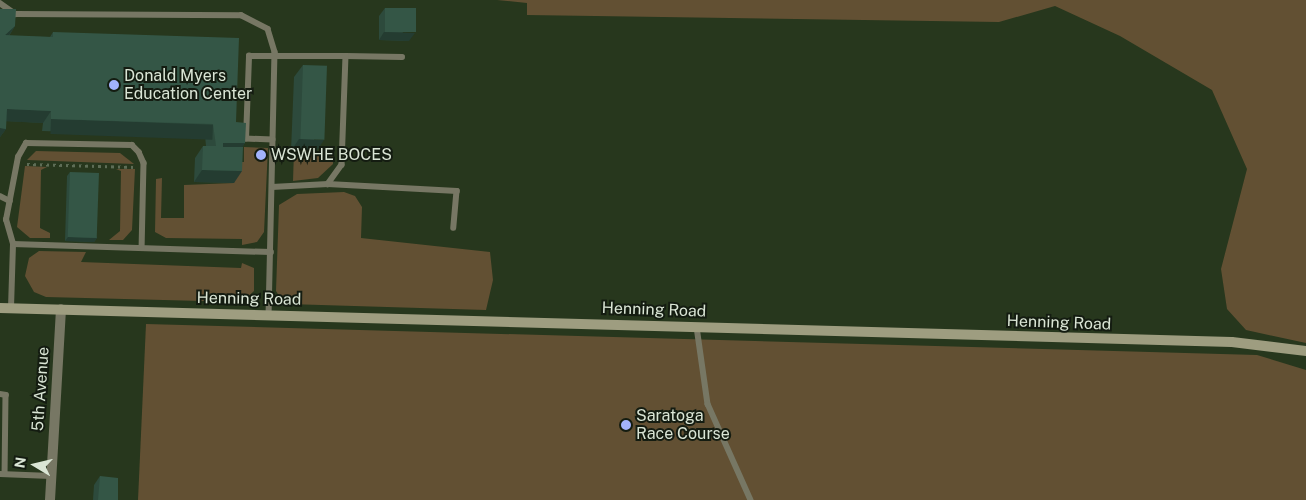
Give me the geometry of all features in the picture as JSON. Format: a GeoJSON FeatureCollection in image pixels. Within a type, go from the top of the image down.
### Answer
{"type":"FeatureCollection","features":[{"type":"Feature","properties":{"kind":"street","name":"Henning Road"},"geometry":{"type":"LineString","coordinates":[[0,308],[1232,342],[1306,351]]}},
{"type":"Feature","properties":{"kind":"street","name":"5th Avenue"},"geometry":{"type":"LineString","coordinates":[[50,500],[61,309]]}},
{"type":"Feature","properties":{"kind":"lane"},"geometry":{"type":"LineString","coordinates":[[0,3],[16,14],[249,16],[268,29],[275,56],[269,315]]}},
{"type":"Feature","properties":{"kind":"lane"},"geometry":{"type":"LineString","coordinates":[[273,140],[246,139],[249,56],[402,57]]}},
{"type":"Feature","properties":{"kind":"lane"},"geometry":{"type":"LineString","coordinates":[[328,184],[342,165],[346,56]]}},
{"type":"Feature","properties":{"kind":"lane"},"geometry":{"type":"LineString","coordinates":[[7,235],[10,201],[20,148],[26,143],[132,145],[144,163],[142,248]]}},
{"type":"Feature","properties":{"kind":"lane"},"geometry":{"type":"LineString","coordinates":[[272,187],[328,184],[457,191],[454,228]]}},
{"type":"Feature","properties":{"kind":"lane"},"geometry":{"type":"LineString","coordinates":[[0,196],[10,201]]}},
{"type":"Feature","properties":{"kind":"lane"},"geometry":{"type":"LineString","coordinates":[[0,230],[7,235],[13,244],[11,308]]}},
{"type":"Feature","properties":{"kind":"lane"},"geometry":{"type":"LineString","coordinates":[[13,244],[271,252]]}},
{"type":"Feature","properties":{"kind":"lane"},"geometry":{"type":"LineString","coordinates":[[696,327],[708,404],[751,500]]}},
{"type":"Feature","properties":{"kind":"lane"},"geometry":{"type":"LineString","coordinates":[[0,394],[6,395],[2,473],[51,476]]}},
{"type":"Feature","properties":{"kind":"path"},"geometry":{"type":"LineString","coordinates":[[26,164],[135,166]]}},
{"type":"Feature","properties":{"kind":"shaded area"},"geometry":{"type":"Polygon","coordinates":[[[497,0],[1306,0],[1306,343],[1246,330],[1227,309],[1221,269],[1247,169],[1212,90],[1120,36],[1055,6],[999,22],[527,15],[527,3],[497,0]]]}},
{"type":"Feature","properties":{"kind":"shaded area"},"geometry":{"type":"Polygon","coordinates":[[[244,147],[268,148],[264,232],[257,242],[242,245],[242,239],[166,238],[155,232],[156,179],[162,178],[161,218],[184,218],[184,185],[234,183],[235,162],[244,162],[244,147]]]}},
{"type":"Feature","properties":{"kind":"shaded area"},"geometry":{"type":"Polygon","coordinates":[[[36,151],[120,153],[134,164],[27,160],[36,151]]]}},
{"type":"Feature","properties":{"kind":"shaded area"},"geometry":{"type":"Polygon","coordinates":[[[294,151],[333,152],[333,164],[318,178],[293,181],[294,151]]]}},
{"type":"Feature","properties":{"kind":"shaded area"},"geometry":{"type":"Polygon","coordinates":[[[25,166],[47,167],[41,170],[40,228],[50,233],[50,238],[30,238],[17,227],[25,166]]]}},
{"type":"Feature","properties":{"kind":"shaded area"},"geometry":{"type":"Polygon","coordinates":[[[116,169],[135,169],[132,230],[123,240],[109,240],[120,231],[121,171],[116,169]]]}},
{"type":"Feature","properties":{"kind":"shaded area"},"geometry":{"type":"Polygon","coordinates":[[[344,192],[355,196],[362,207],[361,238],[490,252],[493,280],[486,310],[288,304],[281,299],[276,291],[279,205],[297,194],[344,192]]]}},
{"type":"Feature","properties":{"kind":"shaded area"},"geometry":{"type":"Polygon","coordinates":[[[39,251],[86,252],[81,262],[241,268],[242,263],[254,268],[254,291],[242,302],[46,297],[34,292],[25,276],[29,258],[39,251]]]}},
{"type":"Feature","properties":{"kind":"shaded area","name":"Saratoga Race Course"},"geometry":{"type":"Polygon","coordinates":[[[146,324],[1257,355],[1306,370],[1306,500],[138,500],[146,324]]]}},
{"type":"Feature","properties":{"kind":"building"},"geometry":{"type":"Polygon","coordinates":[[[385,8],[416,8],[416,32],[385,32],[385,8]]]}},
{"type":"Feature","properties":{"kind":"building","name":"Donald Myers Education Center"},"geometry":{"type":"Polygon","coordinates":[[[0,9],[16,9],[15,26],[5,35],[53,37],[53,32],[239,38],[236,122],[246,123],[245,143],[223,143],[223,147],[243,147],[242,171],[202,170],[203,146],[216,146],[213,124],[51,119],[51,111],[7,109],[6,129],[0,128],[0,9]]]}},
{"type":"Feature","properties":{"kind":"building"},"geometry":{"type":"Polygon","coordinates":[[[303,65],[327,66],[324,140],[300,139],[303,65]]]}},
{"type":"Feature","properties":{"kind":"building"},"geometry":{"type":"Polygon","coordinates":[[[70,172],[99,173],[97,238],[68,237],[70,172]]]}},
{"type":"Feature","properties":{"kind":"building"},"geometry":{"type":"Polygon","coordinates":[[[100,476],[118,478],[118,500],[98,500],[100,476]]]}},
{"type":"Feature","properties":{"kind":"place","name":"Donald Myers Education Center"},"geometry":{"type":"Point","coordinates":[114,85]}},
{"type":"Feature","properties":{"kind":"place","name":"WSWHE BOCES"},"geometry":{"type":"Point","coordinates":[261,155]}},
{"type":"Feature","properties":{"kind":"place","name":"Saratoga Race Course"},"geometry":{"type":"Point","coordinates":[626,425]}}]}
